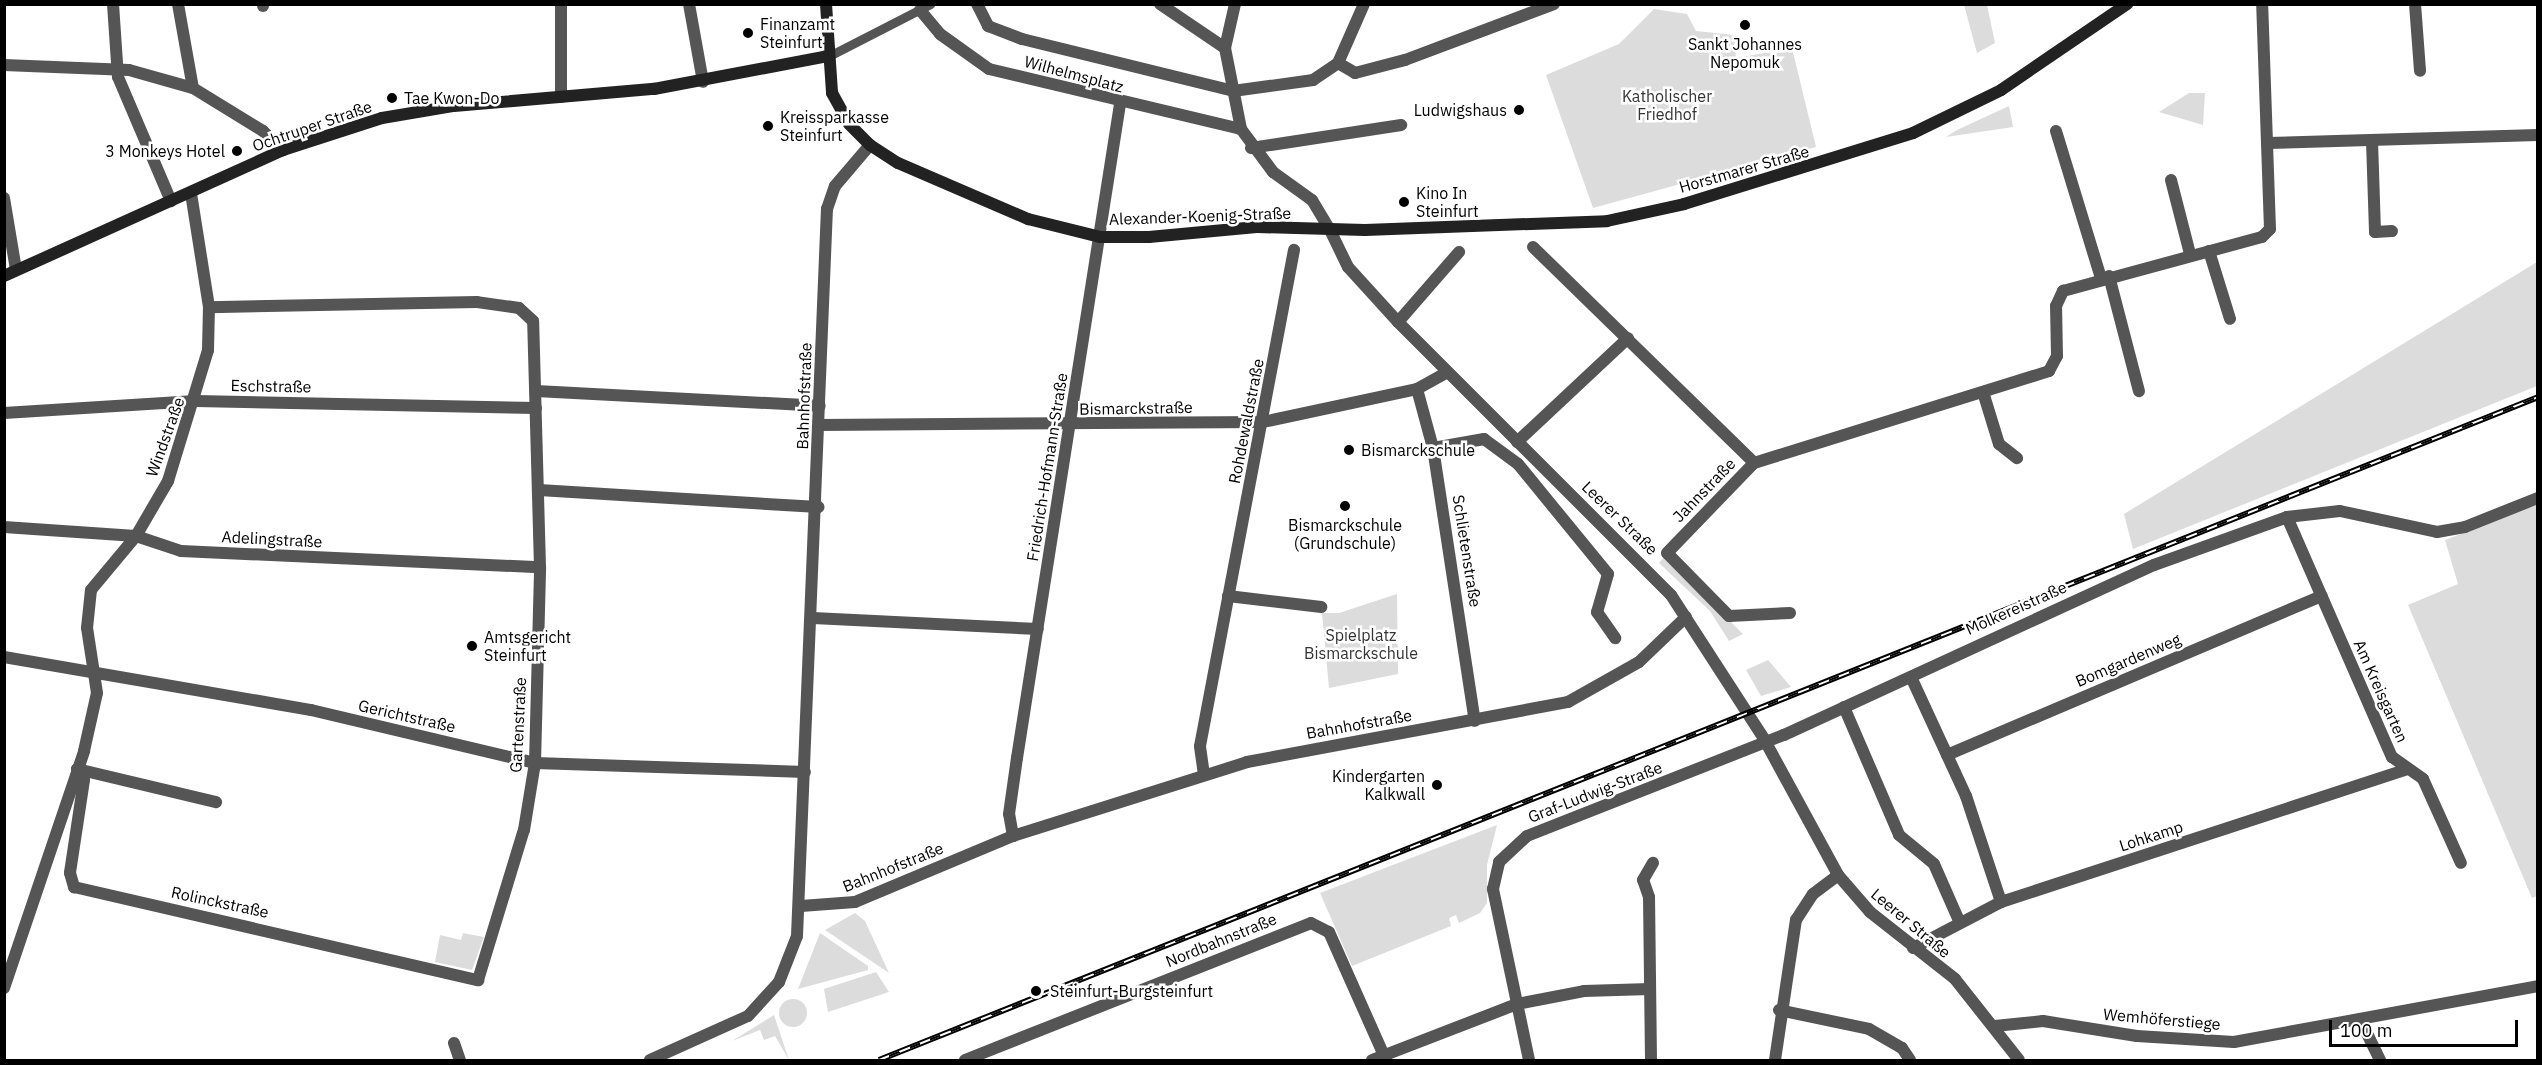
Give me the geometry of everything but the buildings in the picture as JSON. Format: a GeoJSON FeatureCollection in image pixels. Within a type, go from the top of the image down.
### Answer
{"type":"FeatureCollection","features":[{"type":"Feature","properties":{"kind":"main road","name":"Alexander-Koenig-Straße"},"geometry":{"type":"LineString","coordinates":[[826,4],[832,93],[849,124],[870,145],[990,206],[1100,237],[1257,227],[1330,230]]}},
{"type":"Feature","properties":{"kind":"main road","name":"Horstmarer Straße"},"geometry":{"type":"LineString","coordinates":[[1330,230],[1607,221],[1833,162],[1913,133],[2001,90],[2127,4]]}},
{"type":"Feature","properties":{"kind":"main road","name":"Ochtruper Straße"},"geometry":{"type":"LineString","coordinates":[[10,273],[283,150],[382,118],[703,82],[830,56]]}},
{"type":"Feature","properties":{"kind":"street"},"geometry":{"type":"LineString","coordinates":[[112,4],[118,69],[171,201]]}},
{"type":"Feature","properties":{"kind":"street"},"geometry":{"type":"LineString","coordinates":[[178,4],[193,88]]}},
{"type":"Feature","properties":{"kind":"street"},"geometry":{"type":"LineString","coordinates":[[561,4],[561,97]]}},
{"type":"Feature","properties":{"kind":"street"},"geometry":{"type":"LineString","coordinates":[[689,4],[703,82]]}},
{"type":"Feature","properties":{"kind":"street"},"geometry":{"type":"LineString","coordinates":[[977,4],[988,26],[1022,39],[1233,91],[1313,80],[1338,63],[1364,4]]}},
{"type":"Feature","properties":{"kind":"street"},"geometry":{"type":"LineString","coordinates":[[1160,4],[1226,48]]}},
{"type":"Feature","properties":{"kind":"street","name":"Leerer Straße"},"geometry":{"type":"LineString","coordinates":[[1234,4],[1226,48],[1241,129],[1251,148],[1273,172],[1296,184],[1330,230],[1348,267],[1446,373],[1648,568],[1686,617],[1764,739],[1838,875],[1870,912],[1955,979],[1995,1026],[2019,1060]]}},
{"type":"Feature","properties":{"kind":"street"},"geometry":{"type":"LineString","coordinates":[[2105,277],[2262,237],[2270,229],[2262,4]]}},
{"type":"Feature","properties":{"kind":"street"},"geometry":{"type":"LineString","coordinates":[[2415,4],[2420,71]]}},
{"type":"Feature","properties":{"kind":"street"},"geometry":{"type":"LineString","coordinates":[[1338,63],[1355,73],[1405,60],[1553,5]]}},
{"type":"Feature","properties":{"kind":"street"},"geometry":{"type":"LineString","coordinates":[[830,56],[925,7]]}},
{"type":"Feature","properties":{"kind":"street","name":"Wilhelmsplatz"},"geometry":{"type":"LineString","coordinates":[[925,7],[940,34],[989,69],[1120,104],[1241,129]]}},
{"type":"Feature","properties":{"kind":"street"},"geometry":{"type":"LineString","coordinates":[[4,65],[118,69],[193,88],[263,131],[283,150]]}},
{"type":"Feature","properties":{"kind":"street","name":"Friedrich-Hofmann-Straße"},"geometry":{"type":"LineString","coordinates":[[1013,836],[1009,814],[1120,104]]}},
{"type":"Feature","properties":{"kind":"street"},"geometry":{"type":"LineString","coordinates":[[1251,148],[1401,125]]}},
{"type":"Feature","properties":{"kind":"street"},"geometry":{"type":"LineString","coordinates":[[2056,131],[2105,277],[2139,391]]}},
{"type":"Feature","properties":{"kind":"street"},"geometry":{"type":"LineString","coordinates":[[2268,143],[2538,135]]}},
{"type":"Feature","properties":{"kind":"street"},"geometry":{"type":"LineString","coordinates":[[2372,141],[2375,232],[2392,231]]}},
{"type":"Feature","properties":{"kind":"street","name":"Bahnhofstraße"},"geometry":{"type":"LineString","coordinates":[[870,145],[835,186],[827,209],[818,507],[801,906],[855,902],[1013,836],[1204,775],[1272,756],[1475,721],[1583,696],[1639,662],[1686,617]]}},
{"type":"Feature","properties":{"kind":"street"},"geometry":{"type":"LineString","coordinates":[[2171,180],[2190,254]]}},
{"type":"Feature","properties":{"kind":"street","name":"Windstraße"},"geometry":{"type":"LineString","coordinates":[[5,987],[29,924],[77,769],[97,693],[87,628],[91,590],[136,537],[168,482],[195,401],[208,350],[209,307],[191,193]]}},
{"type":"Feature","properties":{"kind":"street"},"geometry":{"type":"LineString","coordinates":[[4,198],[10,273]]}},
{"type":"Feature","properties":{"kind":"street"},"geometry":{"type":"LineString","coordinates":[[1533,247],[1754,463]]}},
{"type":"Feature","properties":{"kind":"street","name":"Rohdewaldstraße"},"geometry":{"type":"LineString","coordinates":[[1204,775],[1200,746],[1294,250]]}},
{"type":"Feature","properties":{"kind":"street"},"geometry":{"type":"LineString","coordinates":[[2209,251],[2230,319]]}},
{"type":"Feature","properties":{"kind":"street"},"geometry":{"type":"LineString","coordinates":[[1398,322],[1459,252]]}},
{"type":"Feature","properties":{"kind":"street","name":"Jahnstraße"},"geometry":{"type":"LineString","coordinates":[[1790,613],[1729,616],[1667,553],[1754,463],[2049,371],[2057,356],[2056,306],[2063,291],[2105,277]]}},
{"type":"Feature","properties":{"kind":"street","name":"Gartenstraße"},"geometry":{"type":"LineString","coordinates":[[209,307],[477,302],[519,308],[533,321],[540,567],[535,763],[522,837],[478,980]]}},
{"type":"Feature","properties":{"kind":"street"},"geometry":{"type":"LineString","coordinates":[[1517,442],[1628,338]]}},
{"type":"Feature","properties":{"kind":"street","name":"Bismarckstraße"},"geometry":{"type":"LineString","coordinates":[[819,425],[1070,426],[1263,422],[1417,389],[1446,373]]}},
{"type":"Feature","properties":{"kind":"street","name":"Schlietenstraße"},"geometry":{"type":"LineString","coordinates":[[1417,389],[1433,448],[1475,721]]}},
{"type":"Feature","properties":{"kind":"street"},"geometry":{"type":"LineString","coordinates":[[536,391],[820,406]]}},
{"type":"Feature","properties":{"kind":"street"},"geometry":{"type":"LineString","coordinates":[[1983,392],[1999,444],[2017,458]]}},
{"type":"Feature","properties":{"kind":"street","name":"Eschstraße"},"geometry":{"type":"LineString","coordinates":[[4,413],[195,401],[536,408]]}},
{"type":"Feature","properties":{"kind":"street"},"geometry":{"type":"LineString","coordinates":[[1433,448],[1484,439],[1518,464],[1608,574],[1597,612],[1615,638]]}},
{"type":"Feature","properties":{"kind":"street"},"geometry":{"type":"LineString","coordinates":[[539,490],[818,507]]}},
{"type":"Feature","properties":{"kind":"street","name":"Molkereistraße"},"geometry":{"type":"LineString","coordinates":[[1764,739],[1844,707],[2154,565],[2287,517],[2340,511],[2437,532],[2465,527],[2538,498]]}},
{"type":"Feature","properties":{"kind":"street","name":"Am Kreisgarten"},"geometry":{"type":"LineString","coordinates":[[2287,517],[2392,757],[2406,770],[2422,779],[2461,863]]}},
{"type":"Feature","properties":{"kind":"street","name":"Adelingstraße"},"geometry":{"type":"LineString","coordinates":[[4,527],[136,537],[181,550],[540,567]]}},
{"type":"Feature","properties":{"kind":"street"},"geometry":{"type":"LineString","coordinates":[[1228,596],[1321,608]]}},
{"type":"Feature","properties":{"kind":"street","name":"Bomgardenweg"},"geometry":{"type":"LineString","coordinates":[[1947,755],[2322,596]]}},
{"type":"Feature","properties":{"kind":"street"},"geometry":{"type":"LineString","coordinates":[[813,618],[1038,629]]}},
{"type":"Feature","properties":{"kind":"street","name":"Gerichtstraße"},"geometry":{"type":"LineString","coordinates":[[4,657],[311,710],[535,763],[805,772]]}},
{"type":"Feature","properties":{"kind":"street"},"geometry":{"type":"LineString","coordinates":[[1911,677],[1947,755],[2001,902]]}},
{"type":"Feature","properties":{"kind":"street"},"geometry":{"type":"LineString","coordinates":[[1844,707],[1899,835],[1934,864],[1960,922]]}},
{"type":"Feature","properties":{"kind":"street","name":"Graf-Ludwig-Straße"},"geometry":{"type":"LineString","coordinates":[[1528,1060],[1497,914],[1496,870],[1519,841],[1764,739]]}},
{"type":"Feature","properties":{"kind":"street"},"geometry":{"type":"LineString","coordinates":[[77,769],[216,802]]}},
{"type":"Feature","properties":{"kind":"street","name":"Rolinckstraße"},"geometry":{"type":"LineString","coordinates":[[77,769],[84,780],[70,873],[74,887],[478,980]]}},
{"type":"Feature","properties":{"kind":"street","name":"Lohkamp"},"geometry":{"type":"LineString","coordinates":[[1913,948],[2001,902],[2406,770]]}},
{"type":"Feature","properties":{"kind":"street"},"geometry":{"type":"LineString","coordinates":[[1650,1060],[1650,989],[1643,880],[1653,863]]}},
{"type":"Feature","properties":{"kind":"street"},"geometry":{"type":"LineString","coordinates":[[1775,1060],[1779,1010],[1796,920],[1813,894],[1838,875]]}},
{"type":"Feature","properties":{"kind":"street"},"geometry":{"type":"LineString","coordinates":[[650,1060],[748,1016],[764,1001],[790,961],[801,906]]}},
{"type":"Feature","properties":{"kind":"street","name":"Nordbahnstraße"},"geometry":{"type":"LineString","coordinates":[[965,1060],[1311,923],[1329,932],[1381,1059]]}},
{"type":"Feature","properties":{"kind":"street","name":"Wemhöferstiege"},"geometry":{"type":"LineString","coordinates":[[1995,1026],[2043,1021],[2148,1037],[2234,1042],[2538,986]]}},
{"type":"Feature","properties":{"kind":"street"},"geometry":{"type":"LineString","coordinates":[[1381,1059],[1517,1004],[1584,991],[1650,989]]}},
{"type":"Feature","properties":{"kind":"street"},"geometry":{"type":"LineString","coordinates":[[1779,1010],[1869,1029],[1902,1048],[1910,1060]]}},
{"type":"Feature","properties":{"kind":"street"},"geometry":{"type":"LineString","coordinates":[[2360,1019],[2380,1060]]}},
{"type":"Feature","properties":{"kind":"street"},"geometry":{"type":"LineString","coordinates":[[454,1043],[460,1060]]}},
{"type":"Feature","properties":{"kind":"green space"},"geometry":{"type":"Polygon","coordinates":[[[1964,5],[1987,5],[1995,43],[1977,53],[1964,5]]]}},
{"type":"Feature","properties":{"kind":"green space","name":"Katholischer Friedhof"},"geometry":{"type":"Polygon","coordinates":[[[1654,9],[1687,14],[1696,31],[1734,35],[1736,58],[1792,48],[1816,147],[1593,208],[1546,75],[1619,44],[1654,9]]]}},
{"type":"Feature","properties":{"kind":"green space"},"geometry":{"type":"Polygon","coordinates":[[[2189,93],[2205,93],[2203,125],[2159,112],[2189,93]]]}},
{"type":"Feature","properties":{"kind":"green space"},"geometry":{"type":"Polygon","coordinates":[[[2009,106],[2013,127],[1946,137],[1957,130],[2009,106]]]}},
{"type":"Feature","properties":{"kind":"green space"},"geometry":{"type":"Polygon","coordinates":[[[2537,262],[2537,386],[2133,549],[2124,514],[2537,262]]]}},
{"type":"Feature","properties":{"kind":"green space"},"geometry":{"type":"Polygon","coordinates":[[[2537,505],[2537,896],[2532,898],[2408,605],[2458,584],[2445,540],[2537,505]]]}},
{"type":"Feature","properties":{"kind":"green space"},"geometry":{"type":"Polygon","coordinates":[[[1664,557],[1743,634],[1729,641],[1710,611],[1659,563],[1664,557]]]}},
{"type":"Feature","properties":{"kind":"green space","name":"Spielplatz Bismarckschule"},"geometry":{"type":"Polygon","coordinates":[[[1397,594],[1398,674],[1329,688],[1322,613],[1339,613],[1397,594]]]}},
{"type":"Feature","properties":{"kind":"green space"},"geometry":{"type":"Polygon","coordinates":[[[1768,660],[1791,687],[1761,696],[1746,670],[1768,660]]]}},
{"type":"Feature","properties":{"kind":"green space"},"geometry":{"type":"Polygon","coordinates":[[[1497,825],[1487,865],[1487,903],[1480,913],[1459,923],[1456,915],[1449,918],[1451,926],[1352,966],[1320,893],[1497,825]]]}},
{"type":"Feature","properties":{"kind":"green space"},"geometry":{"type":"Polygon","coordinates":[[[855,913],[865,921],[889,973],[825,930],[855,913]]]}},
{"type":"Feature","properties":{"kind":"green space"},"geometry":{"type":"Polygon","coordinates":[[[463,933],[484,937],[472,970],[435,962],[440,935],[461,940],[463,933]]]}},
{"type":"Feature","properties":{"kind":"green space"},"geometry":{"type":"Polygon","coordinates":[[[820,933],[868,966],[868,970],[798,989],[820,933]]]}},
{"type":"Feature","properties":{"kind":"green space"},"geometry":{"type":"Polygon","coordinates":[[[876,972],[889,992],[828,1012],[824,989],[876,972]]]}},
{"type":"Feature","properties":{"kind":"green space"},"geometry":{"type":"Polygon","coordinates":[[[793,999],[803,1003],[807,1013],[803,1023],[793,1027],[783,1023],[779,1013],[783,1003],[793,999]]]}},
{"type":"Feature","properties":{"kind":"green space"},"geometry":{"type":"Polygon","coordinates":[[[774,1015],[789,1060],[775,1036],[764,1040],[760,1030],[732,1041],[774,1015]]]}},
{"type":"Feature","properties":{"kind":"railway"},"geometry":{"type":"LineString","coordinates":[[879,1060],[2538,397]]}},
{"type":"Feature","properties":{"kind":"place","name":"Sankt Johannes Nepomuk"},"geometry":{"type":"Point","coordinates":[1745,25]}},
{"type":"Feature","properties":{"kind":"place","name":"Finanzamt Steinfurt"},"geometry":{"type":"Point","coordinates":[748,33]}},
{"type":"Feature","properties":{"kind":"place","name":"Tae Kwon-Do"},"geometry":{"type":"Point","coordinates":[392,98]}},
{"type":"Feature","properties":{"kind":"place","name":"Ludwigshaus"},"geometry":{"type":"Point","coordinates":[1519,110]}},
{"type":"Feature","properties":{"kind":"place","name":"Kreissparkasse Steinfurt"},"geometry":{"type":"Point","coordinates":[768,126]}},
{"type":"Feature","properties":{"kind":"place","name":"3 Monkeys Hotel"},"geometry":{"type":"Point","coordinates":[237,151]}},
{"type":"Feature","properties":{"kind":"place","name":"Kino In Steinfurt"},"geometry":{"type":"Point","coordinates":[1404,202]}},
{"type":"Feature","properties":{"kind":"place","name":"Bismarckschule"},"geometry":{"type":"Point","coordinates":[1349,450]}},
{"type":"Feature","properties":{"kind":"place","name":"Bismarckschule (Grundschule)"},"geometry":{"type":"Point","coordinates":[1345,506]}},
{"type":"Feature","properties":{"kind":"place","name":"Amtsgericht Steinfurt"},"geometry":{"type":"Point","coordinates":[472,646]}},
{"type":"Feature","properties":{"kind":"place","name":"Kindergarten Kalkwall"},"geometry":{"type":"Point","coordinates":[1437,785]}},
{"type":"Feature","properties":{"kind":"place","name":"Steinfurt-Burgsteinfurt"},"geometry":{"type":"Point","coordinates":[1036,991]}}]}
